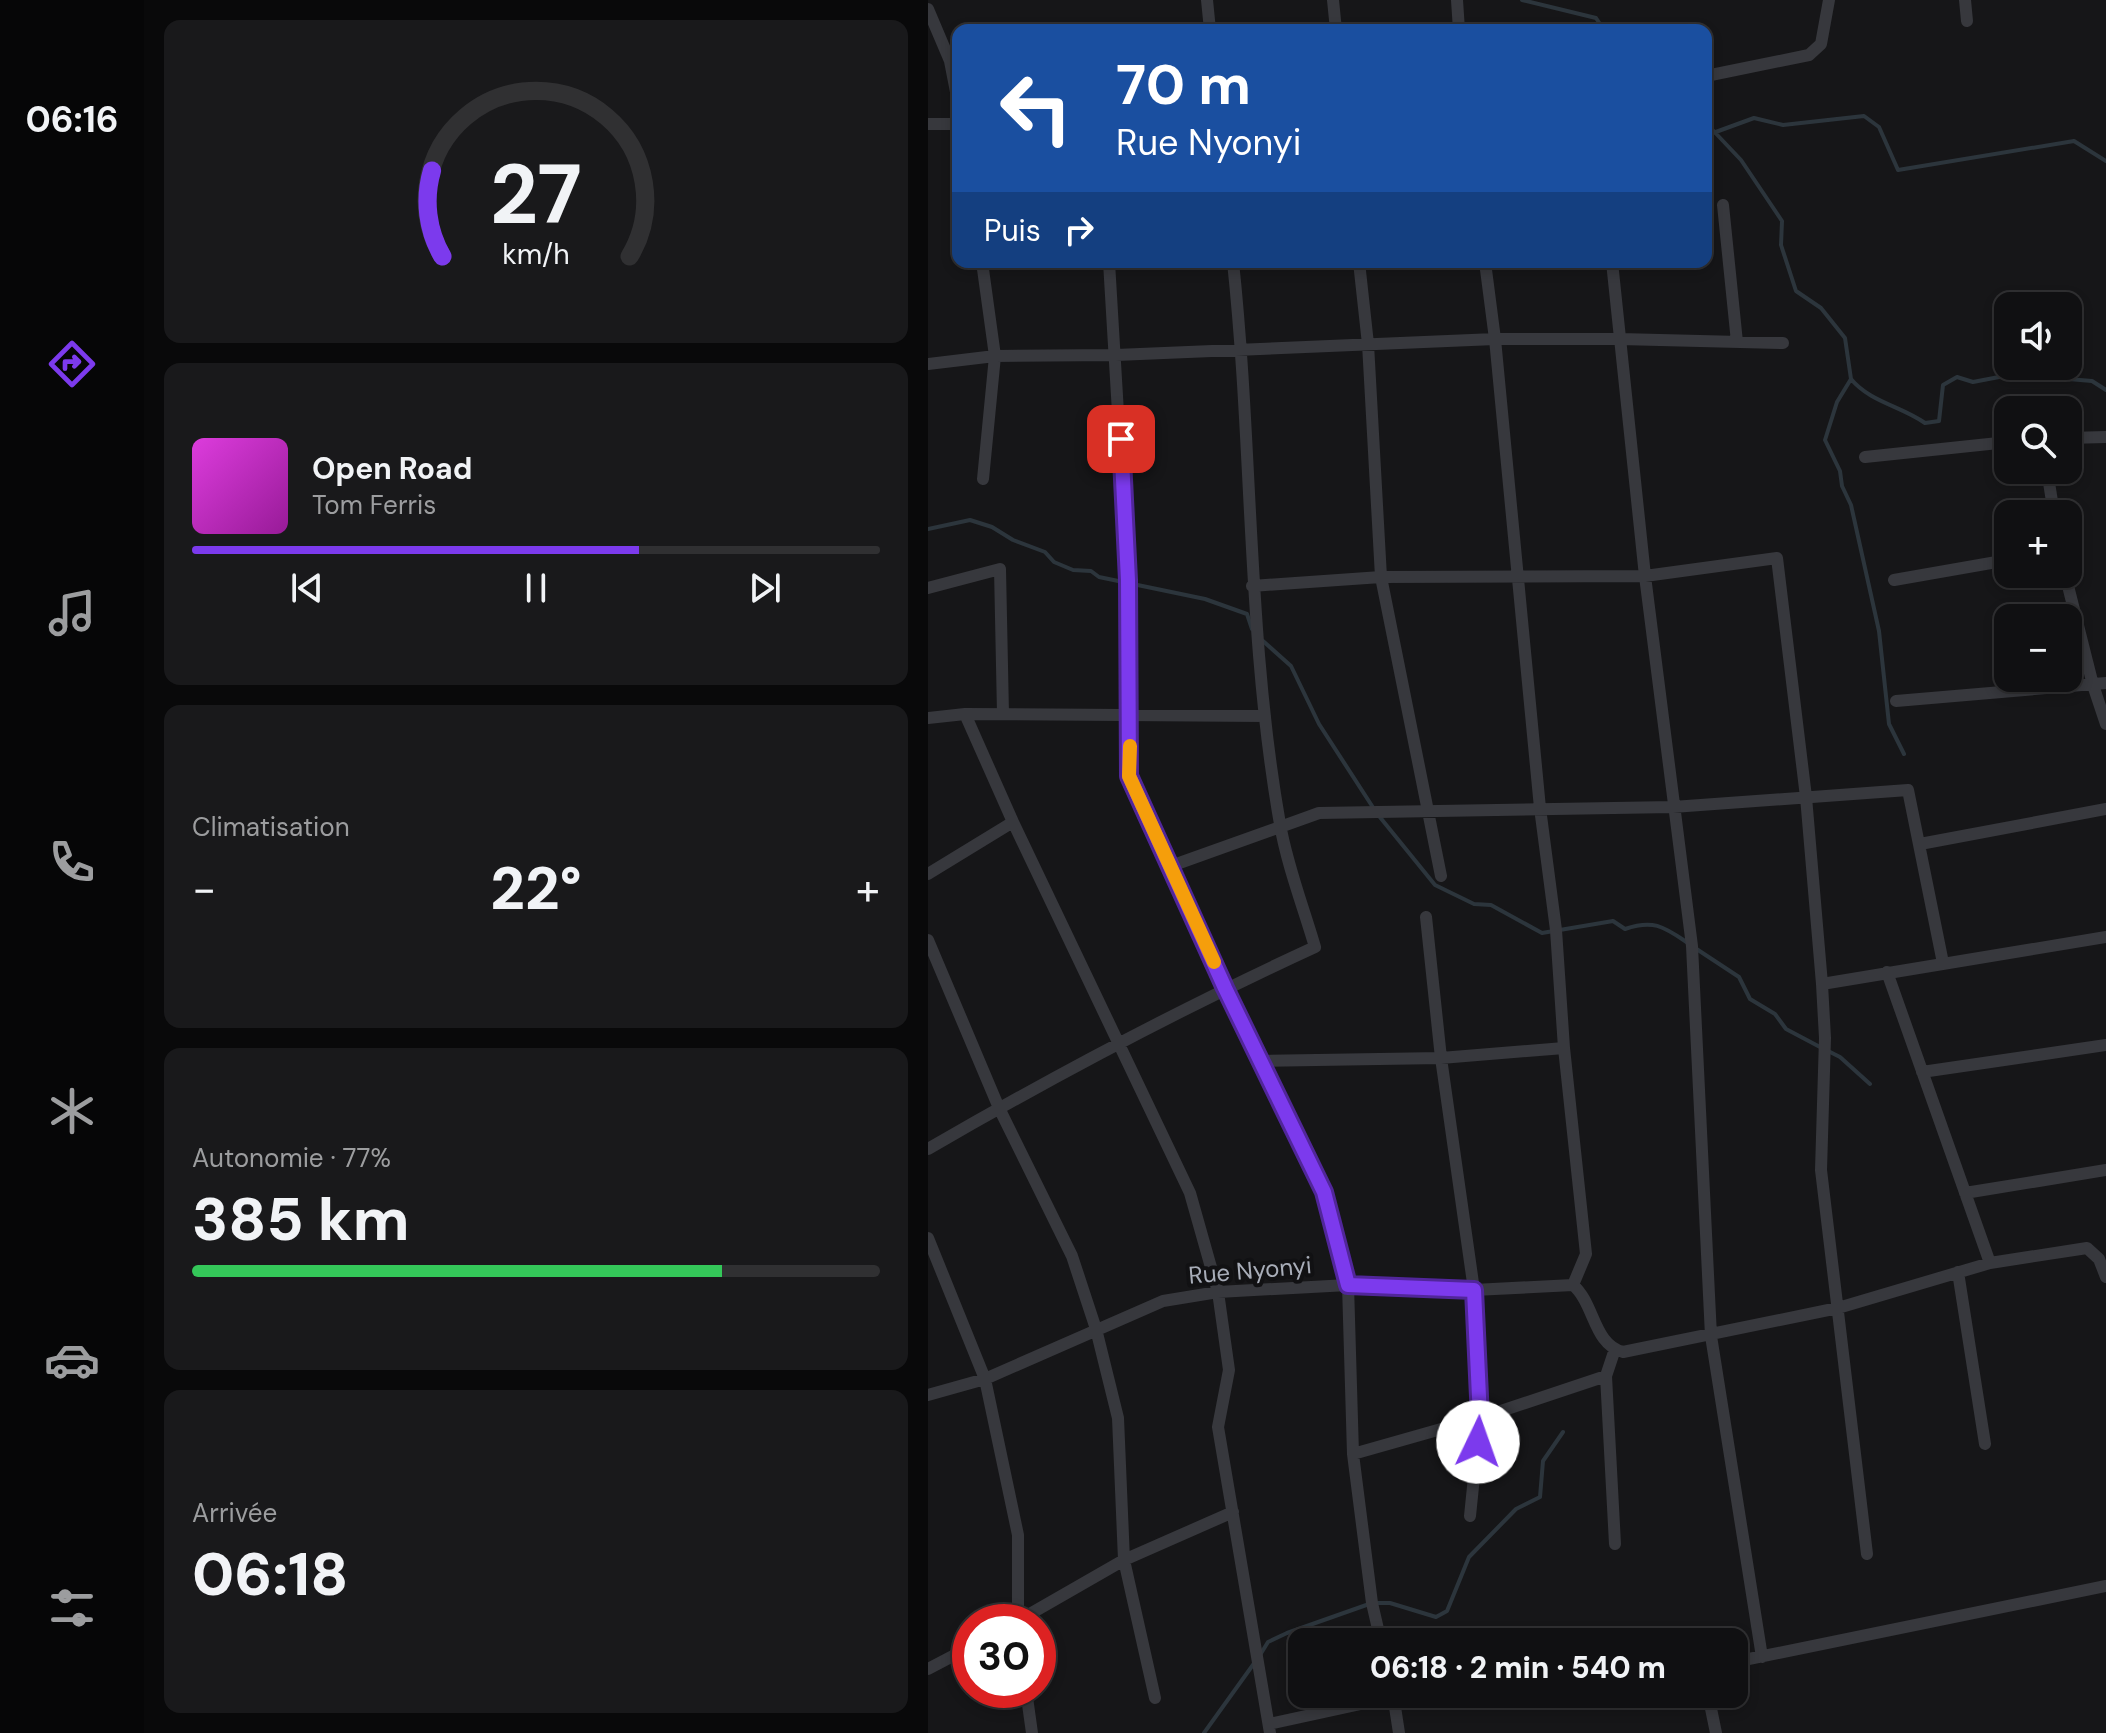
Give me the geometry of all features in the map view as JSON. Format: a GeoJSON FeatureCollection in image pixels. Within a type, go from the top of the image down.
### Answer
{"type":"FeatureCollection","features":[{"type":"Feature","properties":{"kind":"street"},"geometry":{"type":"LineString","coordinates":[[1207,0],[1209,24]]}},
{"type":"Feature","properties":{"kind":"street"},"geometry":{"type":"LineString","coordinates":[[1333,0],[1335,24]]}},
{"type":"Feature","properties":{"kind":"street"},"geometry":{"type":"LineString","coordinates":[[1457,0],[1459,24]]}},
{"type":"Feature","properties":{"kind":"street"},"geometry":{"type":"LineString","coordinates":[[1712,75],[1809,55],[1821,44],[1829,0]]}},
{"type":"Feature","properties":{"kind":"street"},"geometry":{"type":"LineString","coordinates":[[1965,0],[1967,21]]}},
{"type":"Feature","properties":{"kind":"street"},"geometry":{"type":"LineString","coordinates":[[928,9],[952,71]]}},
{"type":"Feature","properties":{"kind":"street"},"geometry":{"type":"LineString","coordinates":[[928,124],[952,124]]}},
{"type":"Feature","properties":{"kind":"street"},"geometry":{"type":"LineString","coordinates":[[1723,205],[1737,342]]}},
{"type":"Feature","properties":{"kind":"street"},"geometry":{"type":"LineString","coordinates":[[983,268],[995,356],[983,479]]}},
{"type":"Feature","properties":{"kind":"street"},"geometry":{"type":"LineString","coordinates":[[1109,268],[1128,584],[1129,776],[1225,988],[1324,1192],[1348,1285],[1353,1454],[1378,1628]]}},
{"type":"Feature","properties":{"kind":"street"},"geometry":{"type":"LineString","coordinates":[[928,1149],[1225,988],[1315,947],[1280,827],[1265,716],[1252,586],[1242,349],[1234,268]]}},
{"type":"Feature","properties":{"kind":"street"},"geometry":{"type":"LineString","coordinates":[[1360,268],[1368,344],[1381,577],[1441,876]]}},
{"type":"Feature","properties":{"kind":"street"},"geometry":{"type":"LineString","coordinates":[[1486,268],[1540,808],[1556,930],[1564,1048],[1586,1254],[1573,1285],[1585,1295],[1601,1336],[1623,1352],[1838,1308],[1990,1263],[2087,1248],[2099,1259],[2106,1277]]}},
{"type":"Feature","properties":{"kind":"street"},"geometry":{"type":"LineString","coordinates":[[1613,268],[1645,576],[1692,946],[1711,1336],[1762,1657]]}},
{"type":"Feature","properties":{"kind":"street"},"geometry":{"type":"LineString","coordinates":[[928,364],[995,356],[1116,355],[1495,339],[1783,343]]}},
{"type":"Feature","properties":{"kind":"street"},"geometry":{"type":"LineString","coordinates":[[2082,438],[2106,437]]}},
{"type":"Feature","properties":{"kind":"street"},"geometry":{"type":"LineString","coordinates":[[1865,457],[1994,443]]}},
{"type":"Feature","properties":{"kind":"street"},"geometry":{"type":"LineString","coordinates":[[1252,586],[1381,577],[1645,576],[1777,558],[1806,797],[1822,984],[1825,1038],[1821,1170],[1867,1554]]}},
{"type":"Feature","properties":{"kind":"street"},"geometry":{"type":"LineString","coordinates":[[1894,580],[1994,562]]}},
{"type":"Feature","properties":{"kind":"street"},"geometry":{"type":"LineString","coordinates":[[928,588],[1000,569],[1003,714]]}},
{"type":"Feature","properties":{"kind":"street"},"geometry":{"type":"LineString","coordinates":[[2069,588],[2099,684],[2106,724]]}},
{"type":"Feature","properties":{"kind":"street"},"geometry":{"type":"LineString","coordinates":[[1896,701],[2099,684]]}},
{"type":"Feature","properties":{"kind":"street"},"geometry":{"type":"LineString","coordinates":[[928,718],[965,714],[1265,716]]}},
{"type":"Feature","properties":{"kind":"street"},"geometry":{"type":"LineString","coordinates":[[965,714],[1013,822],[1190,1193],[1218,1292],[1229,1370],[1218,1427],[1270,1729],[1346,1708]]}},
{"type":"Feature","properties":{"kind":"street"},"geometry":{"type":"LineString","coordinates":[[1171,866],[1319,813],[1673,807],[1908,790],[1943,963]]}},
{"type":"Feature","properties":{"kind":"street"},"geometry":{"type":"LineString","coordinates":[[1920,844],[2106,809]]}},
{"type":"Feature","properties":{"kind":"street"},"geometry":{"type":"LineString","coordinates":[[928,874],[1013,822]]}},
{"type":"Feature","properties":{"kind":"street"},"geometry":{"type":"LineString","coordinates":[[1426,917],[1441,1058],[1474,1290],[1480,1418],[1470,1516]]}},
{"type":"Feature","properties":{"kind":"street"},"geometry":{"type":"LineString","coordinates":[[1822,984],[2106,937]]}},
{"type":"Feature","properties":{"kind":"street"},"geometry":{"type":"LineString","coordinates":[[928,940],[999,1108],[1072,1256],[1096,1329],[1118,1418],[1124,1560],[1155,1698]]}},
{"type":"Feature","properties":{"kind":"street"},"geometry":{"type":"LineString","coordinates":[[1887,972],[1990,1263]]}},
{"type":"Feature","properties":{"kind":"street"},"geometry":{"type":"LineString","coordinates":[[1922,1072],[2106,1045]]}},
{"type":"Feature","properties":{"kind":"street"},"geometry":{"type":"LineString","coordinates":[[1260,1061],[1441,1058],[1564,1048]]}},
{"type":"Feature","properties":{"kind":"street"},"geometry":{"type":"LineString","coordinates":[[1965,1193],[2106,1170]]}},
{"type":"Feature","properties":{"kind":"street"},"geometry":{"type":"LineString","coordinates":[[928,1238],[985,1379],[1018,1535],[1017,1604]]}},
{"type":"Feature","properties":{"kind":"street"},"geometry":{"type":"LineString","coordinates":[[1958,1272],[1985,1444]]}},
{"type":"Feature","properties":{"kind":"street","name":"Rue Nyonyi"},"geometry":{"type":"LineString","coordinates":[[928,1395],[985,1379],[1163,1301],[1218,1292],[1348,1285],[1474,1290],[1573,1285]]}},
{"type":"Feature","properties":{"kind":"street"},"geometry":{"type":"LineString","coordinates":[[1615,1349],[1606,1376],[1615,1544]]}},
{"type":"Feature","properties":{"kind":"street"},"geometry":{"type":"LineString","coordinates":[[1353,1454],[1480,1418],[1606,1376]]}},
{"type":"Feature","properties":{"kind":"street"},"geometry":{"type":"LineString","coordinates":[[1048,1604],[1124,1560],[1233,1512]]}},
{"type":"Feature","properties":{"kind":"street"},"geometry":{"type":"LineString","coordinates":[[1748,1660],[2106,1586]]}},
{"type":"Feature","properties":{"kind":"street"},"geometry":{"type":"LineString","coordinates":[[928,1669],[952,1656]]}},
{"type":"Feature","properties":{"kind":"street"},"geometry":{"type":"LineString","coordinates":[[1029,1708],[1032,1733]]}},
{"type":"Feature","properties":{"kind":"street"},"geometry":{"type":"LineString","coordinates":[[1395,1708],[1399,1733]]}},
{"type":"Feature","properties":{"kind":"street"},"geometry":{"type":"LineString","coordinates":[[1711,1708],[1716,1733]]}},
{"type":"Feature","properties":{"kind":"waterway"},"geometry":{"type":"LineString","coordinates":[[1522,0],[1596,18],[1600,24]]}},
{"type":"Feature","properties":{"kind":"waterway"},"geometry":{"type":"LineString","coordinates":[[1713,133],[1754,118],[1783,125],[1864,116],[1879,127],[1898,170],[2074,141],[2106,161]]}},
{"type":"Feature","properties":{"kind":"waterway"},"geometry":{"type":"LineString","coordinates":[[1712,129],[1741,160],[1782,221],[1781,245],[1796,291],[1821,308],[1845,338],[1851,379],[1876,399],[1925,423],[1939,421],[1943,385],[1957,377],[1973,382],[2025,372],[2032,376],[2092,381],[2106,390]]}},
{"type":"Feature","properties":{"kind":"waterway"},"geometry":{"type":"LineString","coordinates":[[1851,379],[1837,402],[1825,440],[1840,471],[1842,486],[1851,505],[1879,631],[1889,724],[1904,754]]}},
{"type":"Feature","properties":{"kind":"waterway"},"geometry":{"type":"LineString","coordinates":[[928,529],[970,520],[1045,552],[1054,562],[1073,570],[1091,571],[1099,577],[1205,599],[1247,614],[1252,629]]}},
{"type":"Feature","properties":{"kind":"waterway"},"geometry":{"type":"LineString","coordinates":[[1263,641],[1291,666],[1319,724],[1374,809]]}},
{"type":"Feature","properties":{"kind":"waterway"},"geometry":{"type":"LineString","coordinates":[[1379,816],[1435,885],[1474,904],[1491,905],[1542,933],[1613,921],[1625,929],[1658,926],[1688,943]]}},
{"type":"Feature","properties":{"kind":"waterway"},"geometry":{"type":"LineString","coordinates":[[1695,948],[1739,977],[1750,999],[1775,1014],[1786,1029],[1820,1047]]}},
{"type":"Feature","properties":{"kind":"waterway"},"geometry":{"type":"LineString","coordinates":[[1828,1051],[1840,1057],[1870,1084]]}},
{"type":"Feature","properties":{"kind":"waterway"},"geometry":{"type":"LineString","coordinates":[[1260,1655],[1268,1642],[1287,1633],[1372,1603],[1390,1603],[1436,1617],[1447,1611],[1469,1557],[1516,1509],[1540,1497],[1543,1461],[1563,1432]]}},
{"type":"Feature","properties":{"kind":"waterway"},"geometry":{"type":"LineString","coordinates":[[1204,1733],[1255,1662]]}},
{"type":"Feature","properties":{"kind":"slow traffic"},"geometry":{"type":"LineString","coordinates":[[1130,746],[1129,776],[1214,962]]}},
{"type":"Feature","properties":{"kind":"route"},"geometry":{"type":"LineString","coordinates":[[1121,439],[1128,580],[1129,776],[1225,988],[1324,1192],[1348,1285],[1474,1290],[1480,1418],[1478,1442]]}}]}
